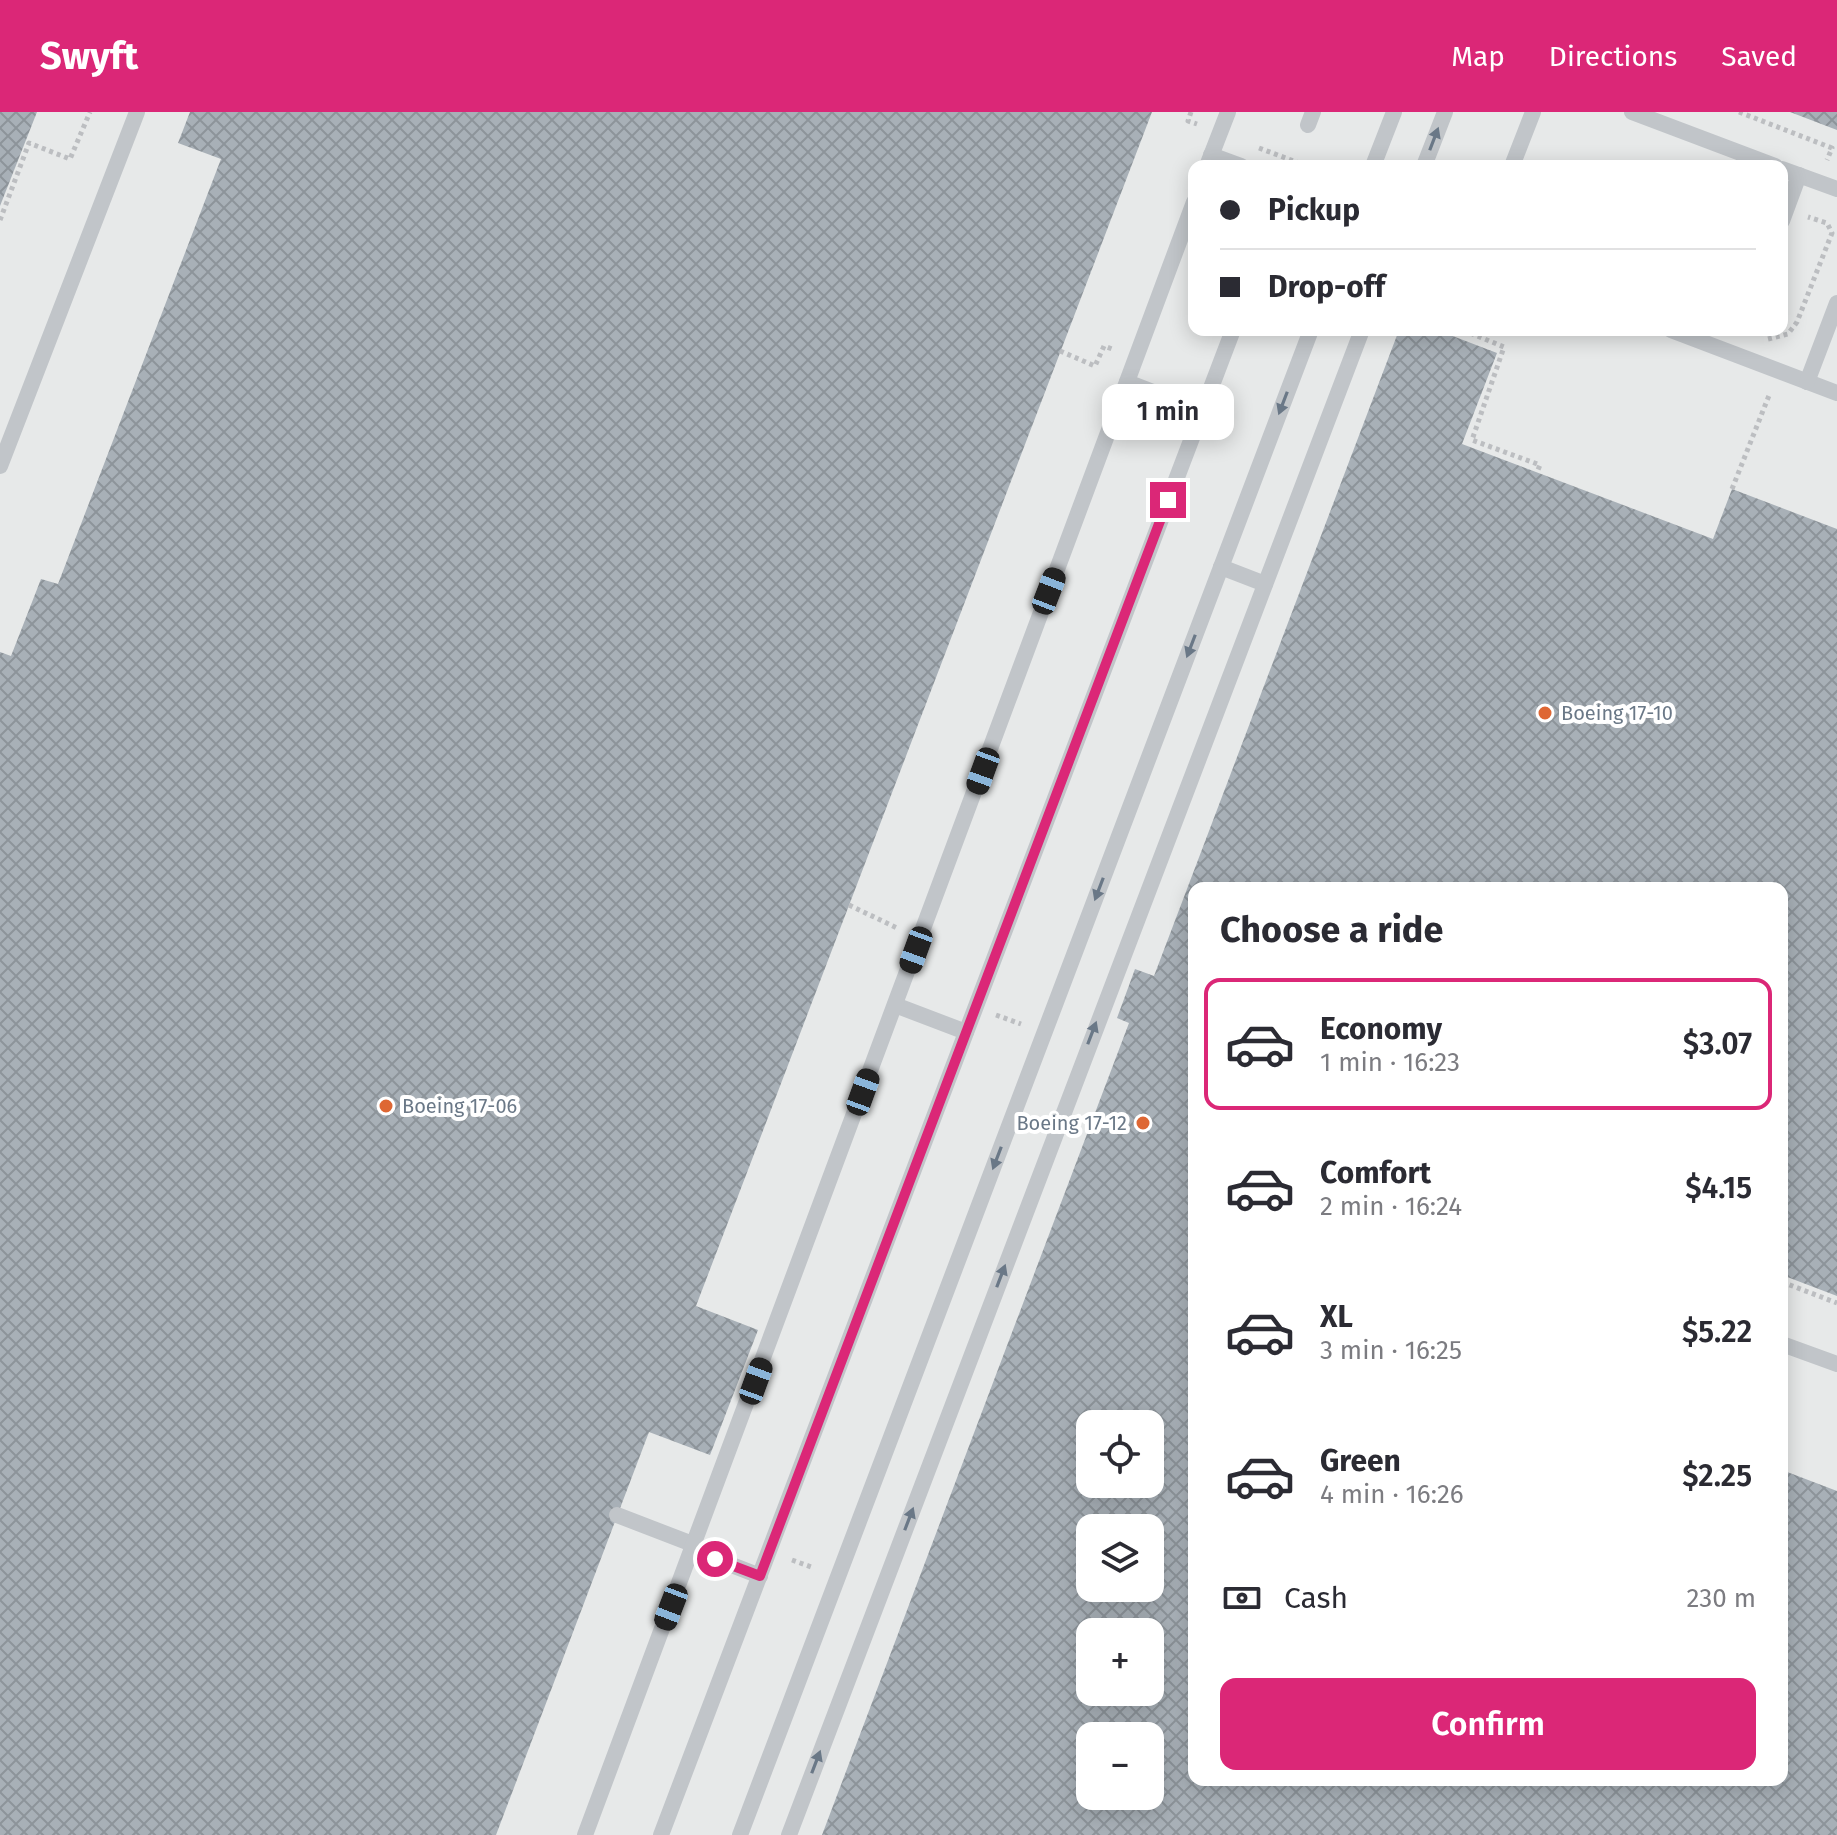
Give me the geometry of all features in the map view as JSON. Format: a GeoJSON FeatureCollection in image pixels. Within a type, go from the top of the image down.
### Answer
{"type":"FeatureCollection","features":[{"type":"Feature","properties":{"kind":"lane"},"geometry":{"type":"LineString","coordinates":[[0,466],[137,112]]}},
{"type":"Feature","properties":{"kind":"lane"},"geometry":{"type":"LineString","coordinates":[[1209,160],[1228,112]]}},
{"type":"Feature","properties":{"kind":"lane"},"geometry":{"type":"LineString","coordinates":[[1375,160],[1394,112]]}},
{"type":"Feature","properties":{"kind":"lane"},"geometry":{"type":"LineString","coordinates":[[1426,160],[1445,112]]}},
{"type":"Feature","properties":{"kind":"lane"},"geometry":{"type":"LineString","coordinates":[[1514,160],[1533,112]]}},
{"type":"Feature","properties":{"kind":"lane"},"geometry":{"type":"LineString","coordinates":[[1632,112],[1759,160]]}},
{"type":"Feature","properties":{"kind":"lane"},"geometry":{"type":"LineString","coordinates":[[1788,171],[1837,189]]}},
{"type":"Feature","properties":{"kind":"lane"},"geometry":{"type":"LineString","coordinates":[[1788,205],[1799,175]]}},
{"type":"Feature","properties":{"kind":"lane"},"geometry":{"type":"LineString","coordinates":[[585,1835],[1188,218]]}},
{"type":"Feature","properties":{"kind":"lane"},"geometry":{"type":"LineString","coordinates":[[1807,382],[1837,303]]}},
{"type":"Feature","properties":{"kind":"lane"},"geometry":{"type":"LineString","coordinates":[[661,1835],[1231,336]]}},
{"type":"Feature","properties":{"kind":"lane"},"geometry":{"type":"LineString","coordinates":[[740,1835],[1309,336]]}},
{"type":"Feature","properties":{"kind":"lane"},"geometry":{"type":"LineString","coordinates":[[789,1835],[1360,336]]}},
{"type":"Feature","properties":{"kind":"lane"},"geometry":{"type":"LineString","coordinates":[[1687,336],[1837,393]]}},
{"type":"Feature","properties":{"kind":"lane"},"geometry":{"type":"LineString","coordinates":[[1127,382],[1202,411]]}},
{"type":"Feature","properties":{"kind":"lane"},"geometry":{"type":"LineString","coordinates":[[1221,567],[1265,584]]}},
{"type":"Feature","properties":{"kind":"lane"},"geometry":{"type":"LineString","coordinates":[[895,1005],[966,1032]]}},
{"type":"Feature","properties":{"kind":"lane"},"geometry":{"type":"LineString","coordinates":[[1788,1346],[1837,1364]]}},
{"type":"Feature","properties":{"kind":"lane"},"geometry":{"type":"LineString","coordinates":[[617,1515],[760,1576]]}},
{"type":"Feature","properties":{"kind":"path"},"geometry":{"type":"LineString","coordinates":[[0,220],[29,143],[70,159],[90,112]]}},
{"type":"Feature","properties":{"kind":"path"},"geometry":{"type":"LineString","coordinates":[[1477,336],[1504,347],[1472,440],[1540,465],[1537,472]]}},
{"type":"Feature","properties":{"kind":"path"},"geometry":{"type":"LineString","coordinates":[[1732,489],[1779,371]]}},
{"type":"Feature","properties":{"kind":"path"},"geometry":{"type":"LineString","coordinates":[[1788,1284],[1837,1303]]}},
{"type":"Feature","properties":{"kind":"shaded area"},"geometry":{"type":"Polygon","coordinates":[[[0,112],[1837,112],[1837,1835],[0,1835],[0,112]]]}},
{"type":"Feature","properties":{"kind":"building"},"geometry":{"type":"Polygon","coordinates":[[[0,112],[37,112],[0,206],[0,112]]]}},
{"type":"Feature","properties":{"kind":"building","name":"Boeing 17-06"},"geometry":{"type":"Polygon","coordinates":[[[190,112],[1152,112],[696,1306],[758,1330],[710,1455],[649,1432],[496,1835],[0,1835],[0,652],[11,656],[41,579],[58,584],[221,159],[178,143],[190,112]]]}},
{"type":"Feature","properties":{"kind":"building"},"geometry":{"type":"Polygon","coordinates":[[[1790,112],[1837,112],[1837,130],[1790,112]]]}},
{"type":"Feature","properties":{"kind":"building"},"geometry":{"type":"Polygon","coordinates":[[[1397,336],[1453,336],[1497,353],[1462,444],[1713,539],[1732,489],[1837,529],[1837,1296],[1788,1277],[1788,882],[1190,882],[1397,336]]]}},
{"type":"Feature","properties":{"kind":"building"},"geometry":{"type":"Polygon","coordinates":[[[1188,886],[1188,1786],[1788,1786],[1788,1472],[1837,1491],[1837,1835],[822,1835],[1129,1023],[1117,1018],[1135,969],[1154,976],[1188,886]]]}},
{"type":"Feature","properties":{"kind":"place","name":"Boeing 17-10"},"geometry":{"type":"Point","coordinates":[1545,713]}},
{"type":"Feature","properties":{"kind":"place","name":"Boeing 17-06"},"geometry":{"type":"Point","coordinates":[386,1106]}},
{"type":"Feature","properties":{"kind":"place","name":"Boeing 17-12"},"geometry":{"type":"Point","coordinates":[1143,1123]}},
{"type":"Feature","properties":{"kind":"route"},"geometry":{"type":"LineString","coordinates":[[715,1559],[760,1576],[1168,500]]}}]}
